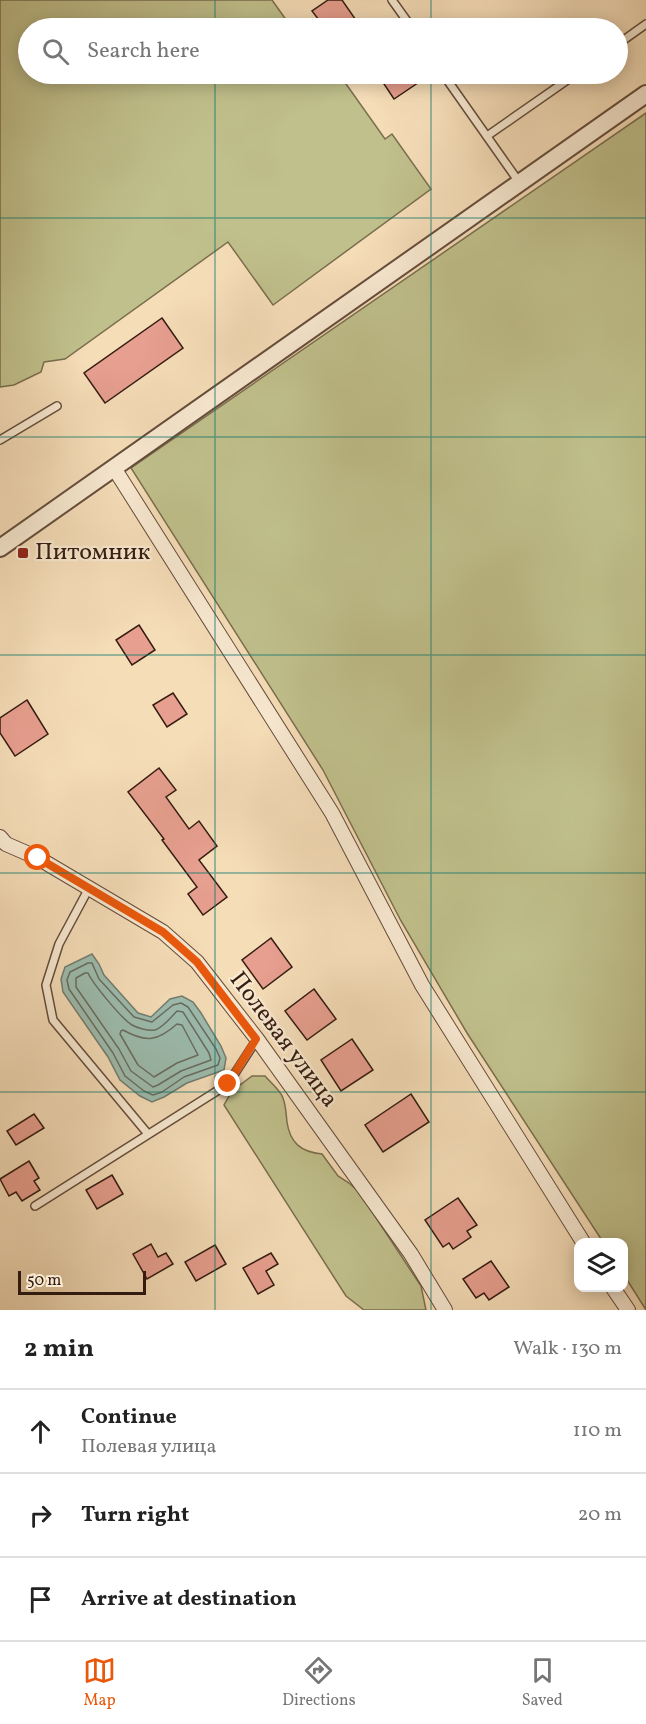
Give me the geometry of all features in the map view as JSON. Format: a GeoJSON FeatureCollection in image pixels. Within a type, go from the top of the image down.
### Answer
{"type":"FeatureCollection","features":[{"type":"Feature","properties":{"kind":"street"},"geometry":{"type":"LineString","coordinates":[[0,548],[646,94]]}},
{"type":"Feature","properties":{"kind":"street"},"geometry":{"type":"LineString","coordinates":[[114,468],[332,813],[422,985],[580,1238]]}},
{"type":"Feature","properties":{"kind":"street","name":"Полевая улица"},"geometry":{"type":"LineString","coordinates":[[0,837],[6,844],[38,858],[163,932],[197,962],[256,1039],[411,1254],[445,1310]]}},
{"type":"Feature","properties":{"kind":"street"},"geometry":{"type":"LineString","coordinates":[[616,1292],[628,1310]]}},
{"type":"Feature","properties":{"kind":"lane"},"geometry":{"type":"LineString","coordinates":[[392,0],[405,18]]}},
{"type":"Feature","properties":{"kind":"lane"},"geometry":{"type":"LineString","coordinates":[[628,37],[646,24]]}},
{"type":"Feature","properties":{"kind":"lane"},"geometry":{"type":"LineString","coordinates":[[450,84],[519,183]]}},
{"type":"Feature","properties":{"kind":"lane"},"geometry":{"type":"LineString","coordinates":[[487,136],[562,84]]}},
{"type":"Feature","properties":{"kind":"lane"},"geometry":{"type":"LineString","coordinates":[[0,440],[57,406]]}},
{"type":"Feature","properties":{"kind":"lane"},"geometry":{"type":"LineString","coordinates":[[88,888],[58,944],[46,985],[53,1020],[148,1134]]}},
{"type":"Feature","properties":{"kind":"lane"},"geometry":{"type":"LineString","coordinates":[[35,1206],[228,1084],[256,1039]]}},
{"type":"Feature","properties":{"kind":"green space"},"geometry":{"type":"Polygon","coordinates":[[[0,0],[272,0],[285,18],[18,18],[18,84],[346,84],[385,139],[392,134],[431,189],[273,305],[228,242],[65,359],[44,362],[41,372],[14,385],[0,387],[0,0]]]}},
{"type":"Feature","properties":{"kind":"green space"},"geometry":{"type":"Polygon","coordinates":[[[646,113],[646,1310],[628,1281],[628,1238],[600,1238],[467,1033],[401,921],[323,770],[131,468],[646,113]]]}},
{"type":"Feature","properties":{"kind":"green space"},"geometry":{"type":"Polygon","coordinates":[[[252,1076],[265,1076],[280,1092],[294,1141],[302,1149],[322,1154],[338,1176],[359,1192],[421,1286],[426,1310],[364,1310],[346,1296],[224,1105],[232,1091],[252,1076]]]}},
{"type":"Feature","properties":{"kind":"water"},"geometry":{"type":"Polygon","coordinates":[[[92,954],[104,975],[138,1013],[151,1017],[170,999],[182,996],[193,1002],[221,1046],[226,1058],[224,1070],[187,1083],[152,1102],[140,1096],[120,1080],[108,1057],[63,992],[61,979],[65,967],[92,954]]]}},
{"type":"Feature","properties":{"kind":"building"},"geometry":{"type":"Polygon","coordinates":[[[328,0],[342,0],[355,18],[317,18],[312,11],[328,0]]]}},
{"type":"Feature","properties":{"kind":"building"},"geometry":{"type":"Polygon","coordinates":[[[384,84],[416,84],[394,99],[384,84]]]}},
{"type":"Feature","properties":{"kind":"building"},"geometry":{"type":"Polygon","coordinates":[[[162,318],[183,348],[105,403],[84,373],[162,318]]]}},
{"type":"Feature","properties":{"kind":"building"},"geometry":{"type":"Polygon","coordinates":[[[139,625],[155,650],[132,665],[116,640],[139,625]]]}},
{"type":"Feature","properties":{"kind":"building"},"geometry":{"type":"Polygon","coordinates":[[[173,693],[187,714],[167,727],[153,705],[173,693]]]}},
{"type":"Feature","properties":{"kind":"building"},"geometry":{"type":"Polygon","coordinates":[[[27,700],[48,734],[15,756],[0,733],[0,718],[27,700]]]}},
{"type":"Feature","properties":{"kind":"building"},"geometry":{"type":"Polygon","coordinates":[[[159,768],[176,790],[166,797],[189,829],[199,821],[217,846],[199,860],[227,897],[203,915],[188,894],[197,887],[128,792],[159,768]]]}},
{"type":"Feature","properties":{"kind":"building"},"geometry":{"type":"Polygon","coordinates":[[[271,938],[292,967],[263,989],[242,960],[271,938]]]}},
{"type":"Feature","properties":{"kind":"building"},"geometry":{"type":"Polygon","coordinates":[[[314,989],[336,1019],[307,1040],[285,1011],[314,989]]]}},
{"type":"Feature","properties":{"kind":"building"},"geometry":{"type":"Polygon","coordinates":[[[352,1039],[373,1070],[341,1091],[321,1060],[352,1039]]]}},
{"type":"Feature","properties":{"kind":"building"},"geometry":{"type":"Polygon","coordinates":[[[411,1094],[429,1122],[383,1152],[365,1125],[411,1094]]]}},
{"type":"Feature","properties":{"kind":"building"},"geometry":{"type":"Polygon","coordinates":[[[34,1114],[44,1128],[16,1145],[7,1131],[34,1114]]]}},
{"type":"Feature","properties":{"kind":"building"},"geometry":{"type":"Polygon","coordinates":[[[29,1161],[39,1178],[34,1181],[40,1190],[22,1201],[16,1192],[9,1196],[0,1179],[29,1161]]]}},
{"type":"Feature","properties":{"kind":"building"},"geometry":{"type":"Polygon","coordinates":[[[112,1175],[123,1194],[97,1209],[86,1190],[112,1175]]]}},
{"type":"Feature","properties":{"kind":"building"},"geometry":{"type":"Polygon","coordinates":[[[458,1198],[477,1225],[467,1231],[471,1237],[453,1249],[449,1243],[443,1247],[425,1220],[458,1198]]]}},
{"type":"Feature","properties":{"kind":"building"},"geometry":{"type":"Polygon","coordinates":[[[151,1244],[158,1257],[166,1253],[173,1264],[147,1279],[133,1254],[151,1244]]]}},
{"type":"Feature","properties":{"kind":"building"},"geometry":{"type":"Polygon","coordinates":[[[215,1245],[226,1264],[196,1281],[185,1262],[215,1245]]]}},
{"type":"Feature","properties":{"kind":"building"},"geometry":{"type":"Polygon","coordinates":[[[271,1253],[278,1264],[266,1271],[274,1285],[258,1294],[243,1268],[271,1253]]]}},
{"type":"Feature","properties":{"kind":"building"},"geometry":{"type":"Polygon","coordinates":[[[491,1261],[509,1287],[489,1300],[484,1293],[476,1298],[463,1279],[491,1261]]]}},
{"type":"Feature","properties":{"kind":"place","name":"Питомник"},"geometry":{"type":"Point","coordinates":[23,553]}},
{"type":"Feature","properties":{"kind":"route"},"geometry":{"type":"LineString","coordinates":[[38,858],[163,932],[197,962],[256,1039],[228,1084]]}}]}
